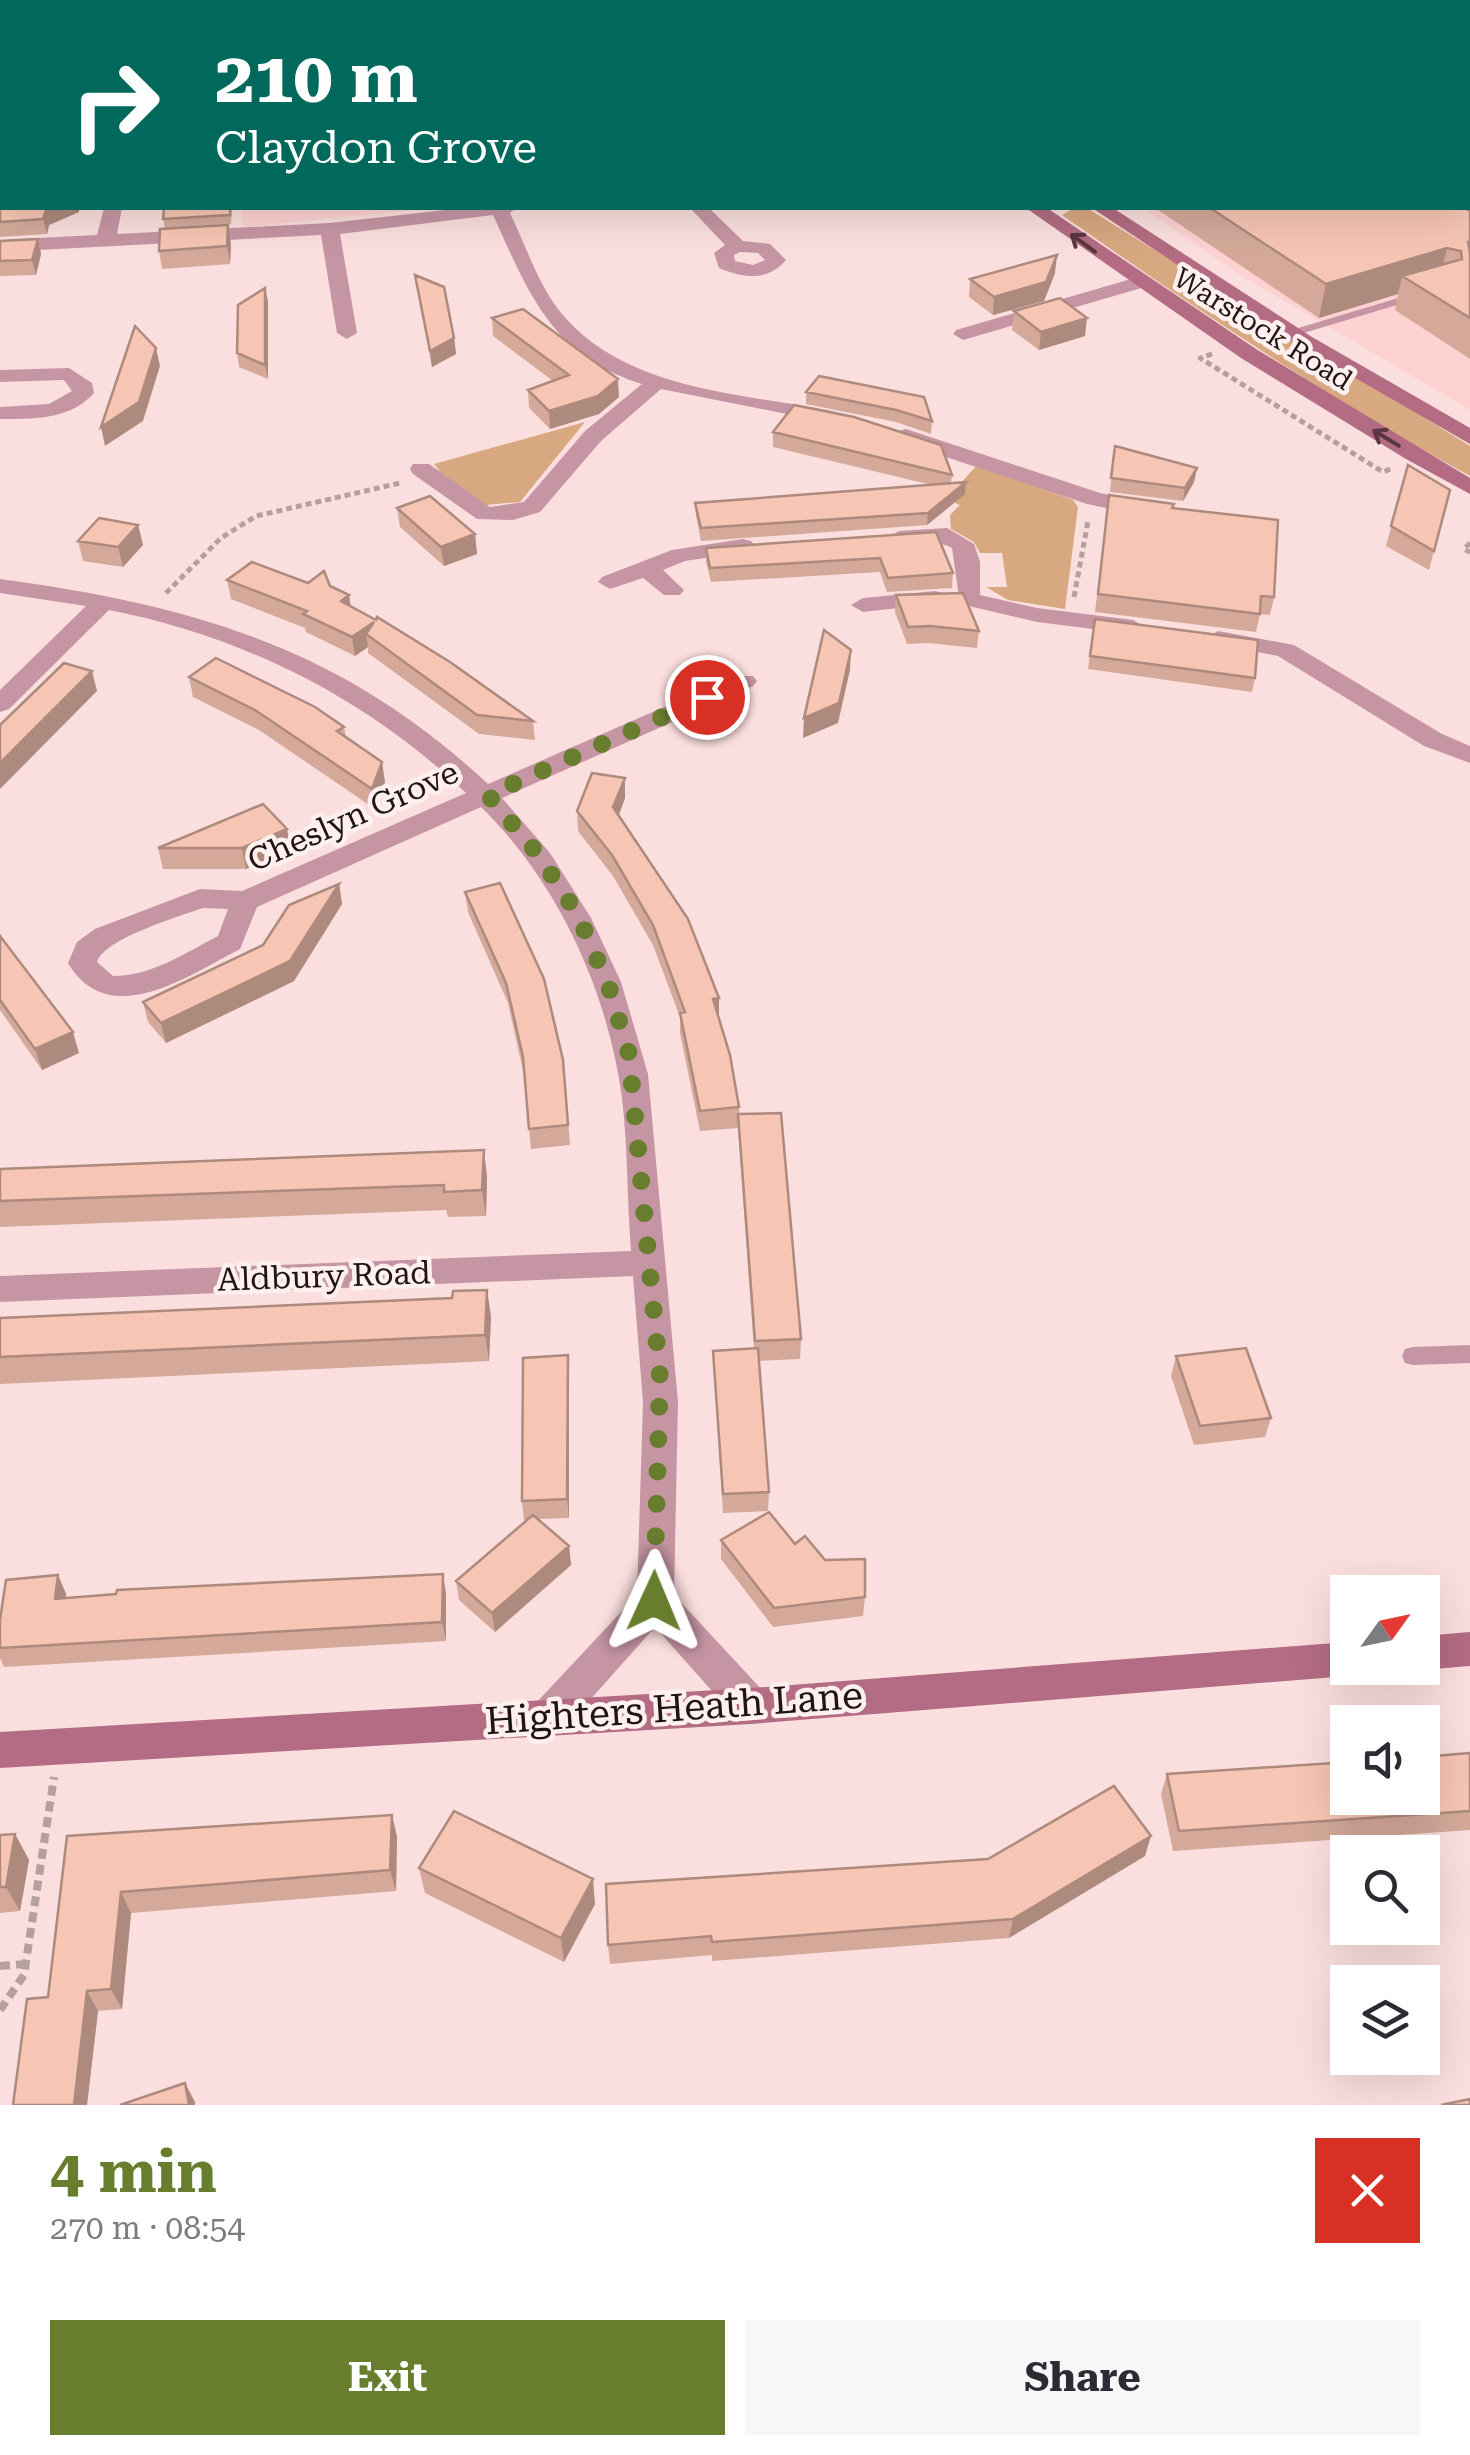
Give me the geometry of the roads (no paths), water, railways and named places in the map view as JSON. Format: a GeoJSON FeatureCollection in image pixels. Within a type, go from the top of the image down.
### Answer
{"type":"FeatureCollection","features":[{"type":"Feature","properties":{"kind":"street"},"geometry":{"type":"LineString","coordinates":[[104,243],[112,210]]}},
{"type":"Feature","properties":{"kind":"street"},"geometry":{"type":"LineString","coordinates":[[0,246],[104,243],[482,210]]}},
{"type":"Feature","properties":{"kind":"street"},"geometry":{"type":"LineString","coordinates":[[504,210],[550,313],[592,351],[658,382],[857,422]]}},
{"type":"Feature","properties":{"kind":"street"},"geometry":{"type":"LineString","coordinates":[[701,210],[736,246]]}},
{"type":"Feature","properties":{"kind":"street","name":"Warstock Road"},"geometry":{"type":"LineString","coordinates":[[1037,210],[1138,283],[1470,487]]}},
{"type":"Feature","properties":{"kind":"street","name":"Warstock Road"},"geometry":{"type":"LineString","coordinates":[[1103,210],[1292,332],[1470,438]]}},
{"type":"Feature","properties":{"kind":"street"},"geometry":{"type":"LineString","coordinates":[[339,224],[347,334]]}},
{"type":"Feature","properties":{"kind":"street"},"geometry":{"type":"LineString","coordinates":[[964,334],[1138,283]]}},
{"type":"Feature","properties":{"kind":"street"},"geometry":{"type":"LineString","coordinates":[[0,376],[70,374],[81,383],[83,393],[70,405],[53,411],[0,412]]}},
{"type":"Feature","properties":{"kind":"street"},"geometry":{"type":"LineString","coordinates":[[405,487],[428,475],[485,514],[513,513],[532,507],[593,436],[658,382]]}},
{"type":"Feature","properties":{"kind":"street"},"geometry":{"type":"LineString","coordinates":[[887,431],[1091,509],[1180,513]]}},
{"type":"Feature","properties":{"kind":"street"},"geometry":{"type":"LineString","coordinates":[[869,540],[947,535],[962,544],[968,562],[968,599]]}},
{"type":"Feature","properties":{"kind":"street"},"geometry":{"type":"LineString","coordinates":[[610,582],[712,548],[771,545]]}},
{"type":"Feature","properties":{"kind":"street"},"geometry":{"type":"LineString","coordinates":[[646,568],[672,590]]}},
{"type":"Feature","properties":{"kind":"street"},"geometry":{"type":"LineString","coordinates":[[0,586],[104,602],[204,625],[282,657],[376,705],[488,795],[537,853],[578,915],[609,987],[629,1054],[660,1377],[654,1601],[550,1716]]}},
{"type":"Feature","properties":{"kind":"street"},"geometry":{"type":"LineString","coordinates":[[862,606],[947,597],[1162,630]]}},
{"type":"Feature","properties":{"kind":"street"},"geometry":{"type":"LineString","coordinates":[[0,704],[104,602]]}},
{"type":"Feature","properties":{"kind":"street"},"geometry":{"type":"LineString","coordinates":[[1198,635],[1272,644],[1433,740],[1470,755]]}},
{"type":"Feature","properties":{"kind":"street","name":"Cheslyn Grove"},"geometry":{"type":"LineString","coordinates":[[245,902],[230,942],[130,989],[100,984],[87,974],[82,962],[87,949],[106,936],[200,898],[245,902],[744,681]]}},
{"type":"Feature","properties":{"kind":"street","name":"Aldbury Road"},"geometry":{"type":"LineString","coordinates":[[0,1289],[648,1264]]}},
{"type":"Feature","properties":{"kind":"street"},"geometry":{"type":"LineString","coordinates":[[654,1601],[752,1706]]}},
{"type":"Feature","properties":{"kind":"street"},"geometry":{"type":"LineString","coordinates":[[1440,1652],[1470,1649]]}},
{"type":"Feature","properties":{"kind":"street","name":"Highters Heath Lane"},"geometry":{"type":"LineString","coordinates":[[0,1750],[752,1706],[1330,1660]]}},
{"type":"Feature","properties":{"kind":"lane"},"geometry":{"type":"LineString","coordinates":[[1292,332],[1427,294]]}},
{"type":"Feature","properties":{"kind":"lane"},"geometry":{"type":"LineString","coordinates":[[1412,1356],[1470,1354]]}}]}
